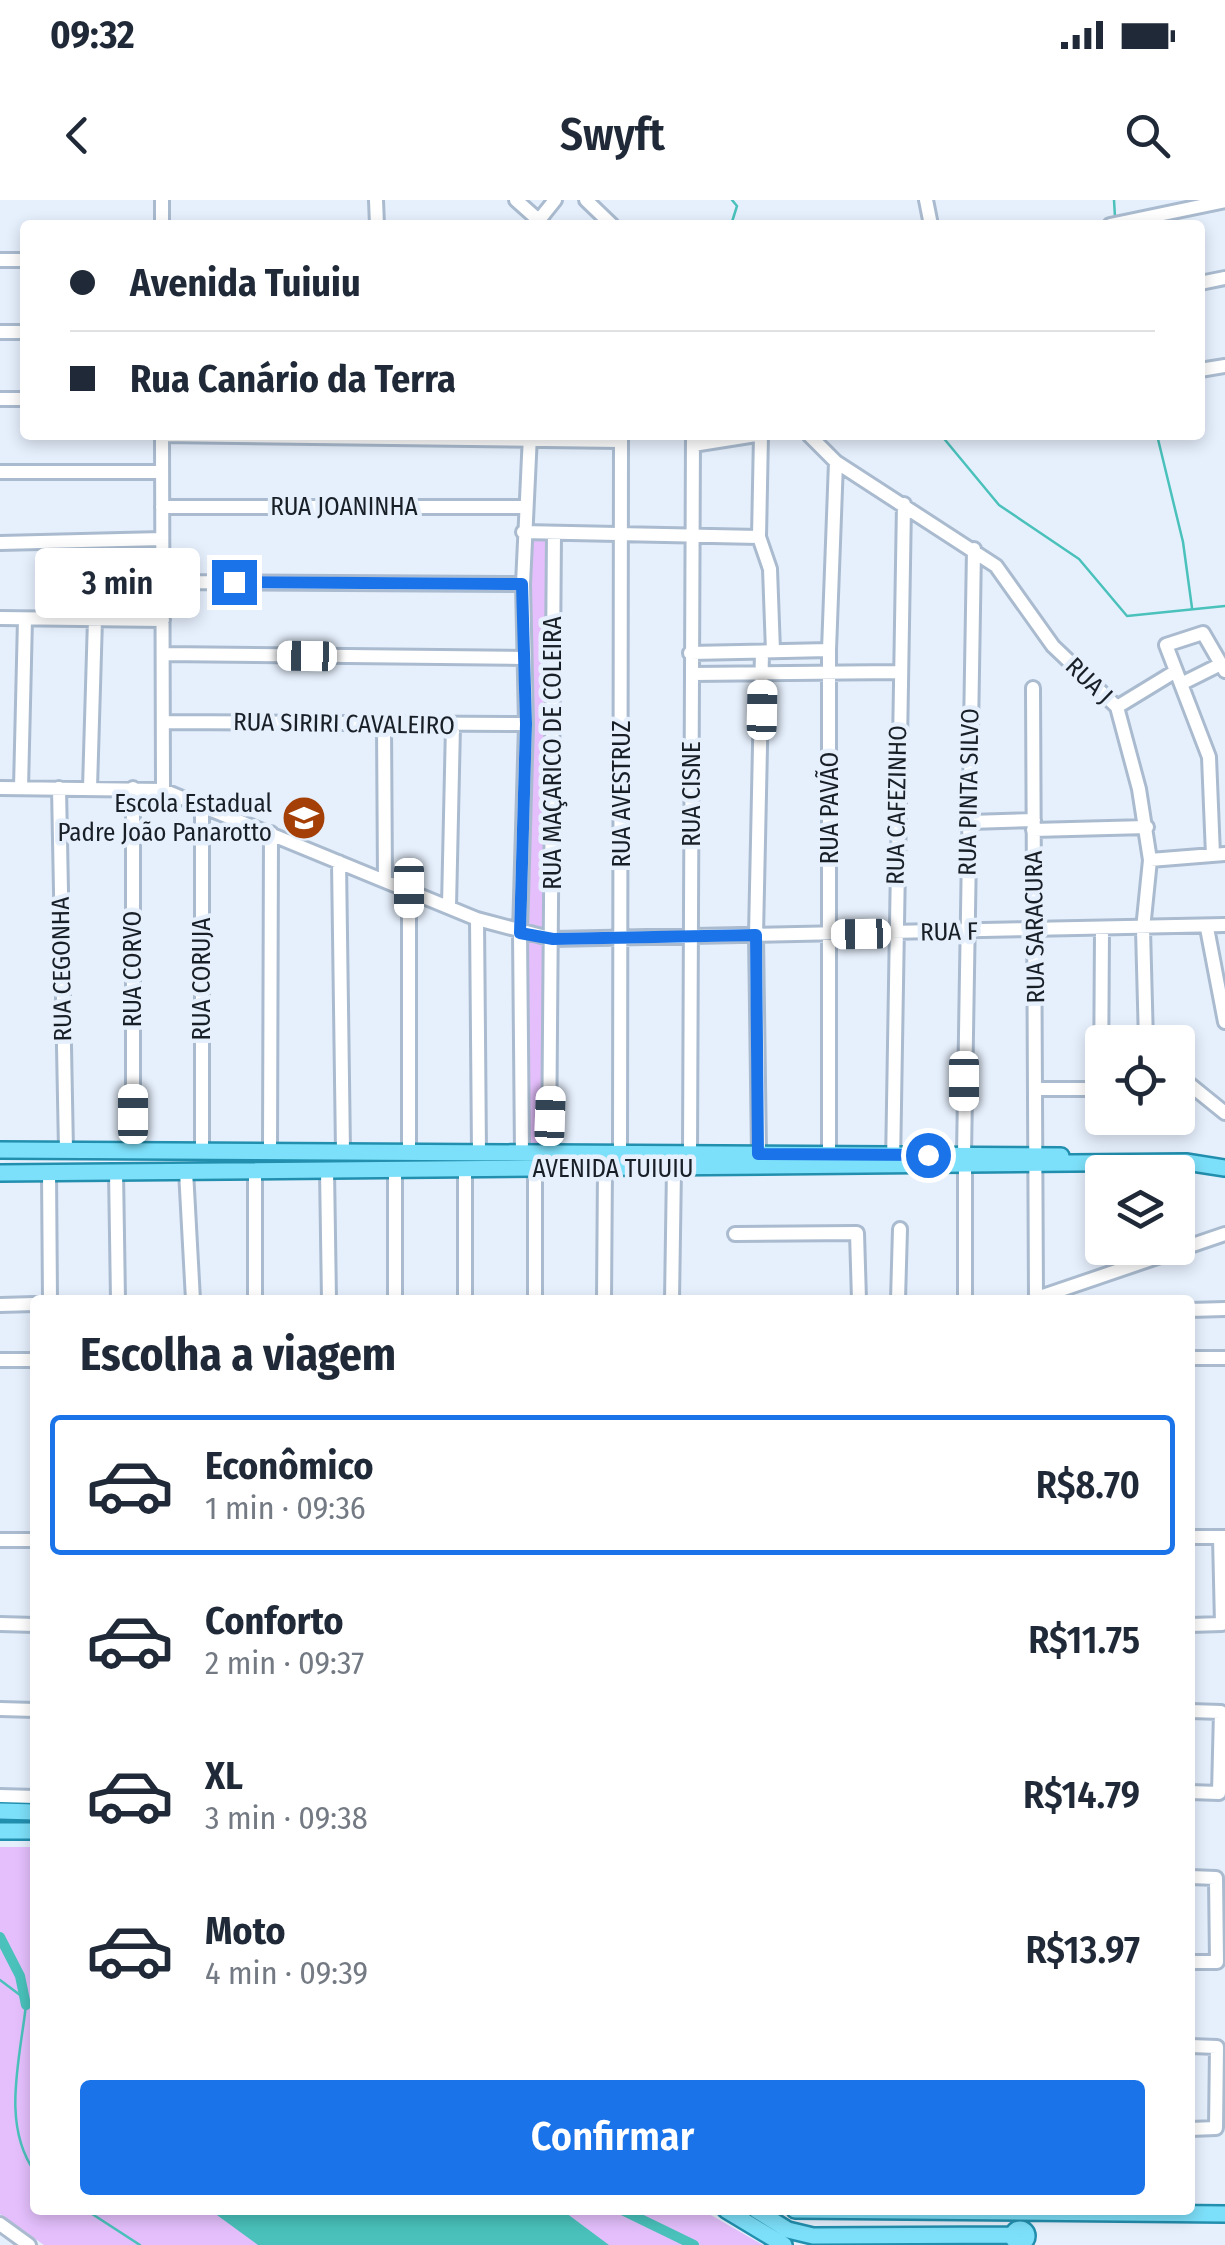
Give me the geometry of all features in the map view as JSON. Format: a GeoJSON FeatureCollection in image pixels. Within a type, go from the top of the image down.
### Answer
{"type":"FeatureCollection","features":[{"type":"Feature","properties":{"kind":"main road","name":"AVENIDA TUIUIU"},"geometry":{"type":"LineString","coordinates":[[0,1150],[690,1154],[709,1161],[1186,1162],[1225,1168]]}},
{"type":"Feature","properties":{"kind":"main road"},"geometry":{"type":"LineString","coordinates":[[362,1170],[363,1152]]}},
{"type":"Feature","properties":{"kind":"main road","name":"AVENIDA TUIUIU"},"geometry":{"type":"LineString","coordinates":[[0,1172],[674,1168],[758,1154],[829,1154],[893,1161]]}},
{"type":"Feature","properties":{"kind":"main road","name":"AVENIDA TUIUIU"},"geometry":{"type":"LineString","coordinates":[[1037,1161],[1225,1157]]}},
{"type":"Feature","properties":{"kind":"main road"},"geometry":{"type":"LineString","coordinates":[[0,1811],[30,1812]]}},
{"type":"Feature","properties":{"kind":"main road"},"geometry":{"type":"LineString","coordinates":[[0,1831],[30,1831]]}},
{"type":"Feature","properties":{"kind":"main road"},"geometry":{"type":"LineString","coordinates":[[764,2215],[788,2230],[814,2236],[1016,2229],[1225,2214]]}},
{"type":"Feature","properties":{"kind":"main road"},"geometry":{"type":"LineString","coordinates":[[734,2215],[784,2245]]}},
{"type":"Feature","properties":{"kind":"main road"},"geometry":{"type":"LineString","coordinates":[[846,2215],[1016,2229]]}},
{"type":"Feature","properties":{"kind":"street"},"geometry":{"type":"LineString","coordinates":[[516,200],[535,220]]}},
{"type":"Feature","properties":{"kind":"street"},"geometry":{"type":"LineString","coordinates":[[586,200],[607,220]]}},
{"type":"Feature","properties":{"kind":"street"},"geometry":{"type":"LineString","coordinates":[[1134,220],[1225,201]]}},
{"type":"Feature","properties":{"kind":"street"},"geometry":{"type":"LineString","coordinates":[[162,440],[163,790]]}},
{"type":"Feature","properties":{"kind":"street"},"geometry":{"type":"LineString","coordinates":[[522,1153],[520,933],[526,724],[522,584],[530,440]]}},
{"type":"Feature","properties":{"kind":"street","name":"RUA AVESTRUZ"},"geometry":{"type":"LineString","coordinates":[[620,440],[620,1154]]}},
{"type":"Feature","properties":{"kind":"street","name":"RUA CISNE"},"geometry":{"type":"LineString","coordinates":[[690,1154],[693,440]]}},
{"type":"Feature","properties":{"kind":"street"},"geometry":{"type":"LineString","coordinates":[[758,1154],[756,935],[763,672],[768,652],[770,569],[759,537],[759,440]]}},
{"type":"Feature","properties":{"kind":"street","name":"RUA J"},"geometry":{"type":"LineString","coordinates":[[813,440],[836,462],[996,566],[1053,646],[1117,706],[1147,828],[1150,860],[1143,929],[1146,1025]]}},
{"type":"Feature","properties":{"kind":"street","name":"RUA PAVÃO"},"geometry":{"type":"LineString","coordinates":[[829,1154],[829,650],[836,462]]}},
{"type":"Feature","properties":{"kind":"street"},"geometry":{"type":"LineString","coordinates":[[0,472],[162,472]]}},
{"type":"Feature","properties":{"kind":"street","name":"RUA CAFEZINHO"},"geometry":{"type":"LineString","coordinates":[[893,1161],[904,504]]}},
{"type":"Feature","properties":{"kind":"street","name":"RUA JOANINHA"},"geometry":{"type":"LineString","coordinates":[[162,508],[526,507]]}},
{"type":"Feature","properties":{"kind":"street"},"geometry":{"type":"LineString","coordinates":[[524,532],[759,537]]}},
{"type":"Feature","properties":{"kind":"street","name":"RUA MAÇARICO DE COLEIRA"},"geometry":{"type":"LineString","coordinates":[[549,1153],[554,532]]}},
{"type":"Feature","properties":{"kind":"street"},"geometry":{"type":"LineString","coordinates":[[0,543],[162,539]]}},
{"type":"Feature","properties":{"kind":"street","name":"RUA PINTA SILVO"},"geometry":{"type":"LineString","coordinates":[[966,1295],[965,932],[974,550]]}},
{"type":"Feature","properties":{"kind":"street"},"geometry":{"type":"LineString","coordinates":[[162,582],[522,584]]}},
{"type":"Feature","properties":{"kind":"street"},"geometry":{"type":"LineString","coordinates":[[0,618],[162,620]]}},
{"type":"Feature","properties":{"kind":"street"},"geometry":{"type":"LineString","coordinates":[[21,788],[24,619]]}},
{"type":"Feature","properties":{"kind":"street"},"geometry":{"type":"LineString","coordinates":[[90,788],[96,620]]}},
{"type":"Feature","properties":{"kind":"street"},"geometry":{"type":"LineString","coordinates":[[1117,706],[1179,678],[1223,668],[1199,631],[1166,644],[1179,678],[1209,757],[1219,854],[1150,860]]}},
{"type":"Feature","properties":{"kind":"street"},"geometry":{"type":"LineString","coordinates":[[690,653],[829,650]]}},
{"type":"Feature","properties":{"kind":"street"},"geometry":{"type":"LineString","coordinates":[[163,654],[524,658]]}},
{"type":"Feature","properties":{"kind":"street"},"geometry":{"type":"LineString","coordinates":[[692,674],[899,672]]}},
{"type":"Feature","properties":{"kind":"street","name":"RUA SARACURA"},"geometry":{"type":"LineString","coordinates":[[1033,688],[1036,1295]]}},
{"type":"Feature","properties":{"kind":"street","name":"RUA SIRIRI CAVALEIRO"},"geometry":{"type":"LineString","coordinates":[[163,722],[526,724]]}},
{"type":"Feature","properties":{"kind":"street"},"geometry":{"type":"LineString","coordinates":[[384,725],[385,880]]}},
{"type":"Feature","properties":{"kind":"street"},"geometry":{"type":"LineString","coordinates":[[449,906],[453,726]]}},
{"type":"Feature","properties":{"kind":"street","name":"RUA F"},"geometry":{"type":"LineString","coordinates":[[0,788],[163,790],[477,919],[553,939],[1225,925]]}},
{"type":"Feature","properties":{"kind":"street","name":"RUA CEGONHA"},"geometry":{"type":"LineString","coordinates":[[59,788],[66,1150]]}},
{"type":"Feature","properties":{"kind":"street","name":"RUA CORVO"},"geometry":{"type":"LineString","coordinates":[[133,788],[133,1151]]}},
{"type":"Feature","properties":{"kind":"street","name":"RUA CORUJA"},"geometry":{"type":"LineString","coordinates":[[202,806],[202,1151]]}},
{"type":"Feature","properties":{"kind":"street"},"geometry":{"type":"LineString","coordinates":[[970,822],[1147,828]]}},
{"type":"Feature","properties":{"kind":"street"},"geometry":{"type":"LineString","coordinates":[[270,1152],[271,832]]}},
{"type":"Feature","properties":{"kind":"street"},"geometry":{"type":"LineString","coordinates":[[339,862],[343,1152]]}},
{"type":"Feature","properties":{"kind":"street"},"geometry":{"type":"LineString","coordinates":[[409,888],[409,1152]]}},
{"type":"Feature","properties":{"kind":"street"},"geometry":{"type":"LineString","coordinates":[[477,919],[479,1153]]}},
{"type":"Feature","properties":{"kind":"street"},"geometry":{"type":"LineString","coordinates":[[1207,928],[1225,1022]]}},
{"type":"Feature","properties":{"kind":"street"},"geometry":{"type":"LineString","coordinates":[[1102,930],[1102,1025]]}},
{"type":"Feature","properties":{"kind":"street"},"geometry":{"type":"LineString","coordinates":[[1036,1089],[1085,1089]]}},
{"type":"Feature","properties":{"kind":"street"},"geometry":{"type":"LineString","coordinates":[[1196,1090],[1224,1109]]}},
{"type":"Feature","properties":{"kind":"street"},"geometry":{"type":"LineString","coordinates":[[604,1295],[605,1168]]}},
{"type":"Feature","properties":{"kind":"street"},"geometry":{"type":"LineString","coordinates":[[672,1295],[674,1168]]}},
{"type":"Feature","properties":{"kind":"street"},"geometry":{"type":"LineString","coordinates":[[535,1169],[535,1295]]}},
{"type":"Feature","properties":{"kind":"street"},"geometry":{"type":"LineString","coordinates":[[326,1170],[329,1295]]}},
{"type":"Feature","properties":{"kind":"street"},"geometry":{"type":"LineString","coordinates":[[395,1170],[395,1295]]}},
{"type":"Feature","properties":{"kind":"street"},"geometry":{"type":"LineString","coordinates":[[465,1295],[466,1170]]}},
{"type":"Feature","properties":{"kind":"street"},"geometry":{"type":"LineString","coordinates":[[186,1171],[194,1295]]}},
{"type":"Feature","properties":{"kind":"street"},"geometry":{"type":"LineString","coordinates":[[254,1171],[255,1295]]}},
{"type":"Feature","properties":{"kind":"street"},"geometry":{"type":"LineString","coordinates":[[49,1172],[50,1295]]}},
{"type":"Feature","properties":{"kind":"street"},"geometry":{"type":"LineString","coordinates":[[116,1172],[118,1295]]}},
{"type":"Feature","properties":{"kind":"street"},"geometry":{"type":"LineString","coordinates":[[898,1295],[900,1229]]}},
{"type":"Feature","properties":{"kind":"street"},"geometry":{"type":"LineString","coordinates":[[735,1234],[857,1233],[859,1295]]}},
{"type":"Feature","properties":{"kind":"street"},"geometry":{"type":"LineString","coordinates":[[1048,1295],[1225,1234]]}},
{"type":"Feature","properties":{"kind":"street"},"geometry":{"type":"LineString","coordinates":[[0,1306],[30,1304]]}},
{"type":"Feature","properties":{"kind":"street"},"geometry":{"type":"LineString","coordinates":[[1195,1310],[1225,1310]]}},
{"type":"Feature","properties":{"kind":"street"},"geometry":{"type":"LineString","coordinates":[[1195,1358],[1225,1358]]}},
{"type":"Feature","properties":{"kind":"street"},"geometry":{"type":"LineString","coordinates":[[0,1360],[30,1360]]}},
{"type":"Feature","properties":{"kind":"street"},"geometry":{"type":"LineString","coordinates":[[1195,1538],[1223,1538],[1222,1624],[1195,1624]]}},
{"type":"Feature","properties":{"kind":"street"},"geometry":{"type":"LineString","coordinates":[[0,1540],[30,1540]]}},
{"type":"Feature","properties":{"kind":"street"},"geometry":{"type":"LineString","coordinates":[[0,1624],[30,1625]]}},
{"type":"Feature","properties":{"kind":"street"},"geometry":{"type":"LineString","coordinates":[[0,1708],[30,1710]]}},
{"type":"Feature","properties":{"kind":"street"},"geometry":{"type":"LineString","coordinates":[[1195,1711],[1221,1712],[1219,1793],[1195,1792]]}},
{"type":"Feature","properties":{"kind":"street"},"geometry":{"type":"LineString","coordinates":[[0,1796],[30,1796]]}},
{"type":"Feature","properties":{"kind":"street"},"geometry":{"type":"LineString","coordinates":[[1195,1878],[1216,1878],[1217,1962],[1195,1962]]}},
{"type":"Feature","properties":{"kind":"street"},"geometry":{"type":"LineString","coordinates":[[1195,2046],[1218,2047],[1221,2128],[1195,2128]]}},
{"type":"Feature","properties":{"kind":"street"},"geometry":{"type":"LineString","coordinates":[[0,2224],[29,2245]]}},
{"type":"Feature","properties":{"kind":"shaded area"},"geometry":{"type":"Polygon","coordinates":[[[531,538],[550,538],[544,1148],[528,1148],[531,538]]]}},
{"type":"Feature","properties":{"kind":"shaded area"},"geometry":{"type":"Polygon","coordinates":[[[0,1847],[30,1847],[30,2215],[711,2215],[763,2245],[44,2245],[0,2214],[0,1847]]]}},
{"type":"Feature","properties":{"kind":"shaded area"},"geometry":{"type":"Polygon","coordinates":[[[217,2215],[569,2215],[609,2245],[258,2245],[217,2215]]]}},
{"type":"Feature","properties":{"kind":"waterway"},"geometry":{"type":"LineString","coordinates":[[732,200],[737,206],[733,220]]}},
{"type":"Feature","properties":{"kind":"waterway"},"geometry":{"type":"LineString","coordinates":[[1114,200],[1115,217]]}},
{"type":"Feature","properties":{"kind":"waterway"},"geometry":{"type":"LineString","coordinates":[[945,440],[999,505],[1079,559],[1127,616],[1225,606]]}},
{"type":"Feature","properties":{"kind":"waterway"},"geometry":{"type":"LineString","coordinates":[[1158,440],[1183,542],[1192,608]]}},
{"type":"Feature","properties":{"kind":"waterway"},"geometry":{"type":"LineString","coordinates":[[0,1937],[20,1976],[26,2005]]}},
{"type":"Feature","properties":{"kind":"waterway"},"geometry":{"type":"LineString","coordinates":[[0,1980],[20,1995],[26,2005],[17,2069],[16,2113],[18,2134],[30,2163]]}},
{"type":"Feature","properties":{"kind":"waterway"},"geometry":{"type":"LineString","coordinates":[[94,2215],[140,2245]]}},
{"type":"Feature","properties":{"kind":"waterway"},"geometry":{"type":"LineString","coordinates":[[632,2215],[694,2245]]}},
{"type":"Feature","properties":{"kind":"place","name":"Escola Estadual Padre João Panarotto"},"geometry":{"type":"Point","coordinates":[304,818]}},
{"type":"Feature","properties":{"kind":"route"},"geometry":{"type":"LineString","coordinates":[[234,582],[522,584],[526,724],[520,933],[553,939],[756,935],[758,1154],[928,1155]]}}]}
